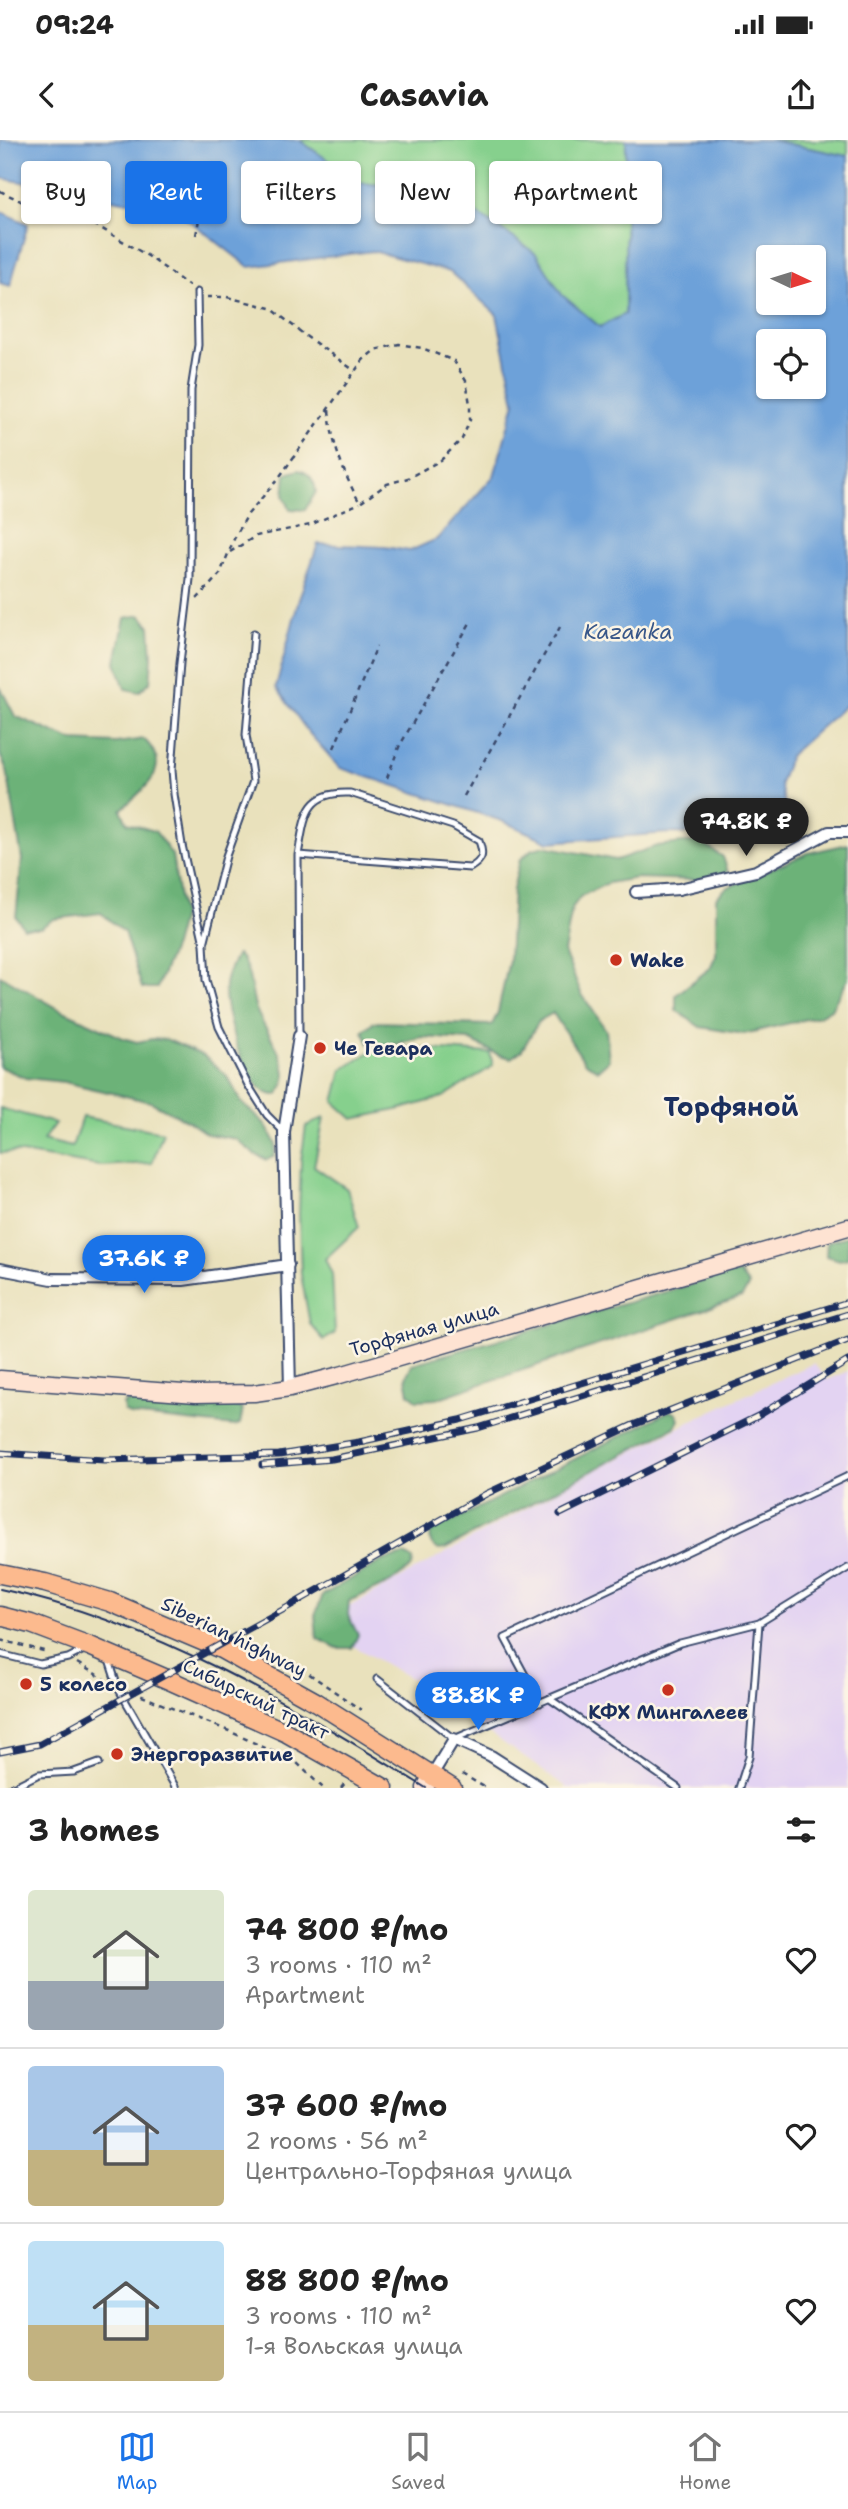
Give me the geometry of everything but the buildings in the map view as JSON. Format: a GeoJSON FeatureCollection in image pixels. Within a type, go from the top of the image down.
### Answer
{"type":"FeatureCollection","features":[{"type":"Feature","properties":{"kind":"main road","name":"Siberian highway"},"geometry":{"type":"LineString","coordinates":[[0,1574],[45,1583],[110,1602],[221,1650],[316,1702],[429,1781]]}},
{"type":"Feature","properties":{"kind":"main road"},"geometry":{"type":"LineString","coordinates":[[0,1616],[31,1624],[100,1650]]}},
{"type":"Feature","properties":{"kind":"main road","name":"Сибирский тракт"},"geometry":{"type":"LineString","coordinates":[[100,1650],[287,1734],[358,1781],[384,1788]]}},
{"type":"Feature","properties":{"kind":"main road"},"geometry":{"type":"LineString","coordinates":[[429,1781],[457,1781]]}},
{"type":"Feature","properties":{"kind":"street"},"geometry":{"type":"LineString","coordinates":[[636,892],[679,889],[757,872],[829,832],[848,832]]}},
{"type":"Feature","properties":{"kind":"street"},"geometry":{"type":"LineString","coordinates":[[290,1388],[285,1132],[299,1035]]}},
{"type":"Feature","properties":{"kind":"street","name":"Торфяная улица"},"geometry":{"type":"LineString","coordinates":[[0,1380],[196,1395],[254,1393],[290,1388],[848,1227]]}},
{"type":"Feature","properties":{"kind":"street"},"geometry":{"type":"LineString","coordinates":[[0,1269],[52,1279],[183,1280],[288,1265]]}},
{"type":"Feature","properties":{"kind":"street"},"geometry":{"type":"LineString","coordinates":[[429,1781],[454,1739],[491,1756],[541,1788]]}},
{"type":"Feature","properties":{"kind":"lane"},"geometry":{"type":"LineString","coordinates":[[197,292],[198,345],[191,390],[190,579],[172,770],[174,794],[204,944],[206,980],[219,1027],[248,1085],[267,1115],[285,1132]]}},
{"type":"Feature","properties":{"kind":"lane"},"geometry":{"type":"LineString","coordinates":[[204,944],[226,856],[253,782],[246,735],[254,633]]}},
{"type":"Feature","properties":{"kind":"lane"},"geometry":{"type":"LineString","coordinates":[[298,855],[470,869],[480,862],[483,853],[479,841],[453,826],[350,793],[332,792],[316,799],[307,810],[298,855],[299,1035]]}},
{"type":"Feature","properties":{"kind":"lane"},"geometry":{"type":"LineString","coordinates":[[540,1703],[505,1638],[848,1475]]}},
{"type":"Feature","properties":{"kind":"lane"},"geometry":{"type":"LineString","coordinates":[[377,1678],[454,1739],[680,1643],[759,1623],[848,1568]]}},
{"type":"Feature","properties":{"kind":"lane"},"geometry":{"type":"LineString","coordinates":[[738,1788],[749,1757],[759,1623]]}},
{"type":"Feature","properties":{"kind":"lane"},"geometry":{"type":"LineString","coordinates":[[0,1654],[40,1664],[100,1650],[118,1688],[176,1788]]}},
{"type":"Feature","properties":{"kind":"lane"},"geometry":{"type":"LineString","coordinates":[[550,1699],[677,1788]]}},
{"type":"Feature","properties":{"kind":"lane"},"geometry":{"type":"LineString","coordinates":[[11,1788],[39,1774],[74,1772],[99,1763]]}},
{"type":"Feature","properties":{"kind":"path"},"geometry":{"type":"LineString","coordinates":[[0,191],[23,202],[87,220],[207,297],[227,297],[271,308],[355,370]]}},
{"type":"Feature","properties":{"kind":"path"},"geometry":{"type":"LineString","coordinates":[[196,234],[198,224]]}},
{"type":"Feature","properties":{"kind":"path"},"geometry":{"type":"LineString","coordinates":[[185,612],[220,573],[228,554],[248,514],[278,479],[355,370],[374,351],[399,344],[422,348],[454,360],[466,381],[470,420],[462,439],[441,460],[408,478],[387,484],[360,503],[310,525],[256,536],[228,554]]}},
{"type":"Feature","properties":{"kind":"path"},"geometry":{"type":"LineString","coordinates":[[330,409],[330,421],[346,479],[360,503]]}},
{"type":"Feature","properties":{"kind":"path"},"geometry":{"type":"LineString","coordinates":[[387,778],[399,747],[470,623]]}},
{"type":"Feature","properties":{"kind":"path"},"geometry":{"type":"LineString","coordinates":[[464,796],[560,627]]}},
{"type":"Feature","properties":{"kind":"path"},"geometry":{"type":"LineString","coordinates":[[334,748],[377,646]]}},
{"type":"Feature","properties":{"kind":"path"},"geometry":{"type":"LineString","coordinates":[[0,1640],[68,1658],[118,1688],[229,1731],[297,1763],[323,1788]]}},
{"type":"Feature","properties":{"kind":"path"},"geometry":{"type":"LineString","coordinates":[[301,1668],[369,1716]]}},
{"type":"Feature","properties":{"kind":"path"},"geometry":{"type":"LineString","coordinates":[[341,1788],[358,1781]]}},
{"type":"Feature","properties":{"kind":"path"},"geometry":{"type":"LineString","coordinates":[[457,1781],[486,1788]]}},
{"type":"Feature","properties":{"kind":"shaded area"},"geometry":{"type":"Polygon","coordinates":[[[814,1363],[827,1380],[848,1371],[848,1788],[568,1788],[476,1724],[449,1700],[316,1625],[570,1484],[701,1416],[814,1363]]]}},
{"type":"Feature","properties":{"kind":"green space"},"geometry":{"type":"Polygon","coordinates":[[[299,140],[626,140],[626,161],[489,161],[489,221],[475,213],[475,161],[375,161],[375,184],[361,183],[361,161],[329,161],[299,140]]]}},
{"type":"Feature","properties":{"kind":"green space"},"geometry":{"type":"Polygon","coordinates":[[[770,140],[848,140],[848,156],[770,140]]]}},
{"type":"Feature","properties":{"kind":"green space"},"geometry":{"type":"Polygon","coordinates":[[[494,224],[626,224],[625,314],[600,327],[562,295],[536,254],[494,224]]]}},
{"type":"Feature","properties":{"kind":"green space"},"geometry":{"type":"Polygon","coordinates":[[[299,470],[309,475],[316,492],[305,510],[290,509],[284,496],[286,474],[299,470]]]}},
{"type":"Feature","properties":{"kind":"green space"},"geometry":{"type":"Polygon","coordinates":[[[140,615],[150,626],[152,657],[150,682],[139,692],[125,689],[116,662],[125,618],[140,615]]]}},
{"type":"Feature","properties":{"kind":"green space"},"geometry":{"type":"Polygon","coordinates":[[[0,687],[15,716],[73,741],[116,743],[144,739],[153,750],[157,760],[152,778],[121,810],[127,823],[155,831],[172,855],[182,916],[174,946],[157,988],[142,988],[124,932],[101,913],[54,919],[40,928],[24,928],[16,917],[22,859],[7,770],[0,755],[0,687]]]}},
{"type":"Feature","properties":{"kind":"green space"},"geometry":{"type":"Polygon","coordinates":[[[699,841],[723,857],[728,872],[696,880],[637,878],[608,883],[581,896],[572,908],[564,952],[581,993],[606,1030],[609,1060],[598,1070],[585,1063],[553,1013],[539,1021],[522,1050],[511,1058],[469,1040],[422,1037],[396,1044],[369,1044],[363,1031],[373,1022],[492,1025],[498,1012],[509,960],[513,889],[520,860],[531,850],[544,846],[616,860],[657,846],[699,841]]]}},
{"type":"Feature","properties":{"kind":"green space"},"geometry":{"type":"Polygon","coordinates":[[[848,844],[848,979],[831,1009],[819,1016],[744,1034],[700,1027],[676,1010],[676,995],[710,968],[716,955],[716,898],[726,888],[808,853],[848,844]]]}},
{"type":"Feature","properties":{"kind":"green space"},"geometry":{"type":"Polygon","coordinates":[[[237,954],[248,973],[256,1009],[284,1065],[285,1080],[278,1095],[267,1093],[256,1084],[234,1039],[225,984],[237,954]]]}},
{"type":"Feature","properties":{"kind":"green space"},"geometry":{"type":"Polygon","coordinates":[[[0,975],[59,1009],[123,1038],[137,1042],[168,1040],[204,1056],[227,1076],[242,1103],[265,1124],[276,1144],[274,1156],[267,1160],[254,1154],[236,1139],[207,1134],[151,1102],[64,1082],[26,1078],[0,1067],[0,975]]]}},
{"type":"Feature","properties":{"kind":"green space"},"geometry":{"type":"Polygon","coordinates":[[[379,1046],[490,1053],[493,1066],[443,1097],[353,1119],[334,1102],[342,1070],[379,1046]]]}},
{"type":"Feature","properties":{"kind":"green space"},"geometry":{"type":"Polygon","coordinates":[[[0,1108],[55,1123],[43,1140],[72,1147],[82,1117],[163,1132],[152,1163],[100,1166],[15,1152],[0,1153],[0,1108]]]}},
{"type":"Feature","properties":{"kind":"green space"},"geometry":{"type":"Polygon","coordinates":[[[324,1118],[314,1166],[347,1189],[359,1227],[325,1259],[332,1274],[335,1333],[324,1340],[310,1324],[301,1275],[299,1214],[301,1161],[306,1126],[324,1118]]]}},
{"type":"Feature","properties":{"kind":"green space"},"geometry":{"type":"Polygon","coordinates":[[[848,1236],[848,1258],[840,1260],[826,1256],[827,1242],[848,1236]]]}},
{"type":"Feature","properties":{"kind":"green space"},"geometry":{"type":"Polygon","coordinates":[[[739,1273],[749,1285],[742,1297],[436,1399],[417,1400],[409,1394],[406,1377],[412,1364],[739,1273]]]}},
{"type":"Feature","properties":{"kind":"green space"},"geometry":{"type":"Polygon","coordinates":[[[137,1399],[229,1405],[243,1409],[240,1424],[234,1426],[130,1415],[124,1411],[123,1404],[137,1399]]]}},
{"type":"Feature","properties":{"kind":"green space"},"geometry":{"type":"Polygon","coordinates":[[[669,1411],[676,1413],[679,1420],[675,1427],[445,1549],[438,1550],[432,1544],[431,1532],[669,1411]]]}},
{"type":"Feature","properties":{"kind":"green space"},"geometry":{"type":"Polygon","coordinates":[[[404,1555],[413,1559],[412,1567],[391,1582],[349,1601],[348,1615],[358,1635],[352,1648],[337,1648],[317,1638],[315,1615],[323,1595],[384,1560],[404,1555]]]}},
{"type":"Feature","properties":{"kind":"water","name":"Kazanka"},"geometry":{"type":"Polygon","coordinates":[[[0,140],[299,140],[329,161],[241,161],[241,224],[361,224],[361,183],[375,184],[375,224],[475,224],[475,213],[536,254],[562,295],[600,327],[625,314],[626,224],[662,224],[662,161],[626,161],[626,140],[770,140],[848,156],[848,703],[790,755],[780,784],[788,816],[761,836],[669,833],[549,842],[502,821],[340,768],[308,732],[276,687],[299,599],[318,544],[410,551],[437,539],[494,476],[515,402],[497,315],[450,272],[373,251],[249,267],[194,224],[227,224],[227,161],[125,161],[125,201],[111,199],[111,161],[21,161],[21,182],[0,178],[0,140]]]}},
{"type":"Feature","properties":{"kind":"water"},"geometry":{"type":"Polygon","coordinates":[[[0,211],[21,221],[21,224],[28,224],[10,286],[0,283],[0,211]]]}},
{"type":"Feature","properties":{"kind":"tram line"},"geometry":{"type":"LineString","coordinates":[[0,1589],[113,1622],[168,1645],[274,1697],[426,1788]]}},
{"type":"Feature","properties":{"kind":"railway"},"geometry":{"type":"LineString","coordinates":[[0,1453],[104,1460],[279,1455],[359,1442],[460,1420],[848,1302]]}},
{"type":"Feature","properties":{"kind":"railway"},"geometry":{"type":"LineString","coordinates":[[262,1465],[332,1459],[478,1428],[848,1314]]}},
{"type":"Feature","properties":{"kind":"railway"},"geometry":{"type":"LineString","coordinates":[[0,1752],[40,1744],[486,1494],[633,1425],[848,1340]]}},
{"type":"Feature","properties":{"kind":"railway"},"geometry":{"type":"LineString","coordinates":[[560,1514],[758,1416],[848,1361]]}},
{"type":"Feature","properties":{"kind":"place","name":"Wake"},"geometry":{"type":"Point","coordinates":[616,960]}},
{"type":"Feature","properties":{"kind":"place","name":"Че Гевара"},"geometry":{"type":"Point","coordinates":[320,1048]}},
{"type":"Feature","properties":{"kind":"place","name":"5 колесо"},"geometry":{"type":"Point","coordinates":[26,1684]}},
{"type":"Feature","properties":{"kind":"place","name":"КФХ Мингалеев"},"geometry":{"type":"Point","coordinates":[668,1690]}},
{"type":"Feature","properties":{"kind":"place","name":"Энергоразвитие"},"geometry":{"type":"Point","coordinates":[117,1754]}},
{"type":"Feature","properties":{"kind":"district","name":"Торфяной"},"geometry":{"type":"Point","coordinates":[731,1106]}}]}
